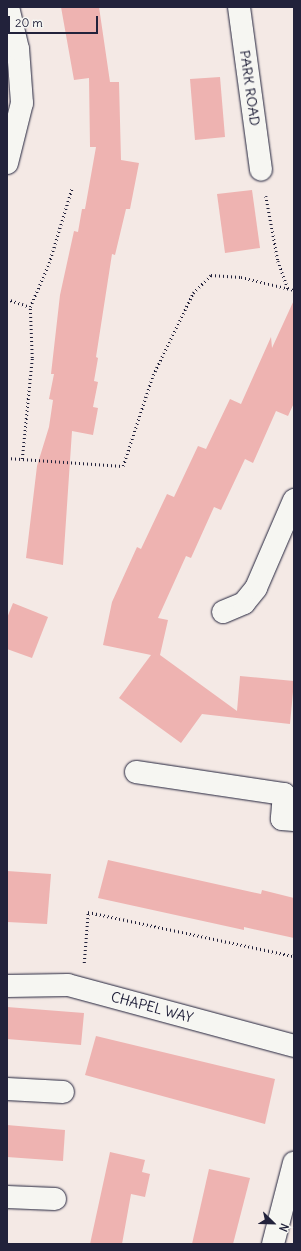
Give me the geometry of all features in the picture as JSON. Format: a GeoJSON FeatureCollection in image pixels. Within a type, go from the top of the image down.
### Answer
{"type":"FeatureCollection","features":[{"type":"Feature","properties":{"kind":"street"},"geometry":{"type":"LineString","coordinates":[[7,163],[22,103],[18,49],[8,7]]}},
{"type":"Feature","properties":{"kind":"street","name":"PARK ROAD"},"geometry":{"type":"LineString","coordinates":[[239,7],[261,170]]}},
{"type":"Feature","properties":{"kind":"street"},"geometry":{"type":"LineString","coordinates":[[223,612],[244,603],[256,588],[294,500]]}},
{"type":"Feature","properties":{"kind":"street"},"geometry":{"type":"LineString","coordinates":[[136,772],[284,794],[282,819],[294,820]]}},
{"type":"Feature","properties":{"kind":"street","name":"CHAPEL WAY"},"geometry":{"type":"LineString","coordinates":[[7,986],[64,984],[294,1046]]}},
{"type":"Feature","properties":{"kind":"street"},"geometry":{"type":"LineString","coordinates":[[7,1089],[62,1092]]}},
{"type":"Feature","properties":{"kind":"street"},"geometry":{"type":"LineString","coordinates":[[273,1244],[294,1163]]}},
{"type":"Feature","properties":{"kind":"street"},"geometry":{"type":"LineString","coordinates":[[7,1197],[55,1199]]}},
{"type":"Feature","properties":{"kind":"path"},"geometry":{"type":"LineString","coordinates":[[261,170],[278,261],[288,289]]}},
{"type":"Feature","properties":{"kind":"path"},"geometry":{"type":"LineString","coordinates":[[22,459],[32,358],[30,307],[49,263],[72,188]]}},
{"type":"Feature","properties":{"kind":"path"},"geometry":{"type":"LineString","coordinates":[[7,458],[123,466],[153,375],[193,293],[211,275],[241,277],[294,290]]}},
{"type":"Feature","properties":{"kind":"path"},"geometry":{"type":"LineString","coordinates":[[7,299],[30,307]]}},
{"type":"Feature","properties":{"kind":"path"},"geometry":{"type":"LineString","coordinates":[[82,989],[88,912],[294,956]]}},
{"type":"Feature","properties":{"kind":"building"},"geometry":{"type":"Polygon","coordinates":[[[61,7],[99,7],[110,82],[119,82],[121,160],[139,163],[130,209],[126,209],[115,255],[112,254],[96,357],[98,358],[94,381],[98,382],[93,407],[98,408],[93,435],[72,431],[63,565],[26,558],[37,466],[49,427],[53,400],[49,399],[54,374],[51,374],[60,295],[74,231],[78,232],[82,209],[85,209],[96,147],[90,147],[89,78],[74,80],[61,7]]]}},
{"type":"Feature","properties":{"kind":"building"},"geometry":{"type":"Polygon","coordinates":[[[220,77],[225,137],[195,140],[190,79],[220,77]]]}},
{"type":"Feature","properties":{"kind":"building"},"geometry":{"type":"Polygon","coordinates":[[[252,190],[260,248],[225,253],[217,194],[252,190]]]}},
{"type":"Feature","properties":{"kind":"building"},"geometry":{"type":"Polygon","coordinates":[[[294,300],[294,403],[288,416],[276,411],[253,463],[245,459],[221,510],[214,507],[191,558],[186,556],[158,618],[168,620],[160,655],[237,711],[240,676],[294,681],[290,724],[202,714],[181,743],[119,698],[151,655],[103,645],[112,602],[137,547],[141,549],[167,494],[174,497],[198,446],[206,449],[230,399],[241,404],[271,337],[272,348],[294,300]]]}},
{"type":"Feature","properties":{"kind":"building"},"geometry":{"type":"Polygon","coordinates":[[[13,603],[48,617],[32,658],[7,649],[7,618],[13,603]]]}},
{"type":"Feature","properties":{"kind":"building"},"geometry":{"type":"Polygon","coordinates":[[[108,860],[261,894],[262,890],[294,898],[294,938],[244,927],[244,930],[98,898],[108,860]]]}},
{"type":"Feature","properties":{"kind":"building"},"geometry":{"type":"Polygon","coordinates":[[[7,871],[51,874],[47,924],[7,922],[7,871]]]}},
{"type":"Feature","properties":{"kind":"building"},"geometry":{"type":"Polygon","coordinates":[[[7,1007],[84,1013],[81,1045],[7,1039],[7,1007]]]}},
{"type":"Feature","properties":{"kind":"building"},"geometry":{"type":"Polygon","coordinates":[[[96,1036],[275,1079],[265,1124],[85,1075],[96,1036]]]}},
{"type":"Feature","properties":{"kind":"building"},"geometry":{"type":"Polygon","coordinates":[[[7,1125],[65,1130],[63,1161],[7,1157],[7,1125]]]}},
{"type":"Feature","properties":{"kind":"building"},"geometry":{"type":"Polygon","coordinates":[[[110,1152],[145,1160],[142,1172],[150,1174],[145,1197],[131,1194],[122,1244],[90,1244],[110,1152]]]}},
{"type":"Feature","properties":{"kind":"building"},"geometry":{"type":"Polygon","coordinates":[[[209,1169],[250,1178],[233,1244],[192,1244],[209,1169]]]}}]}
